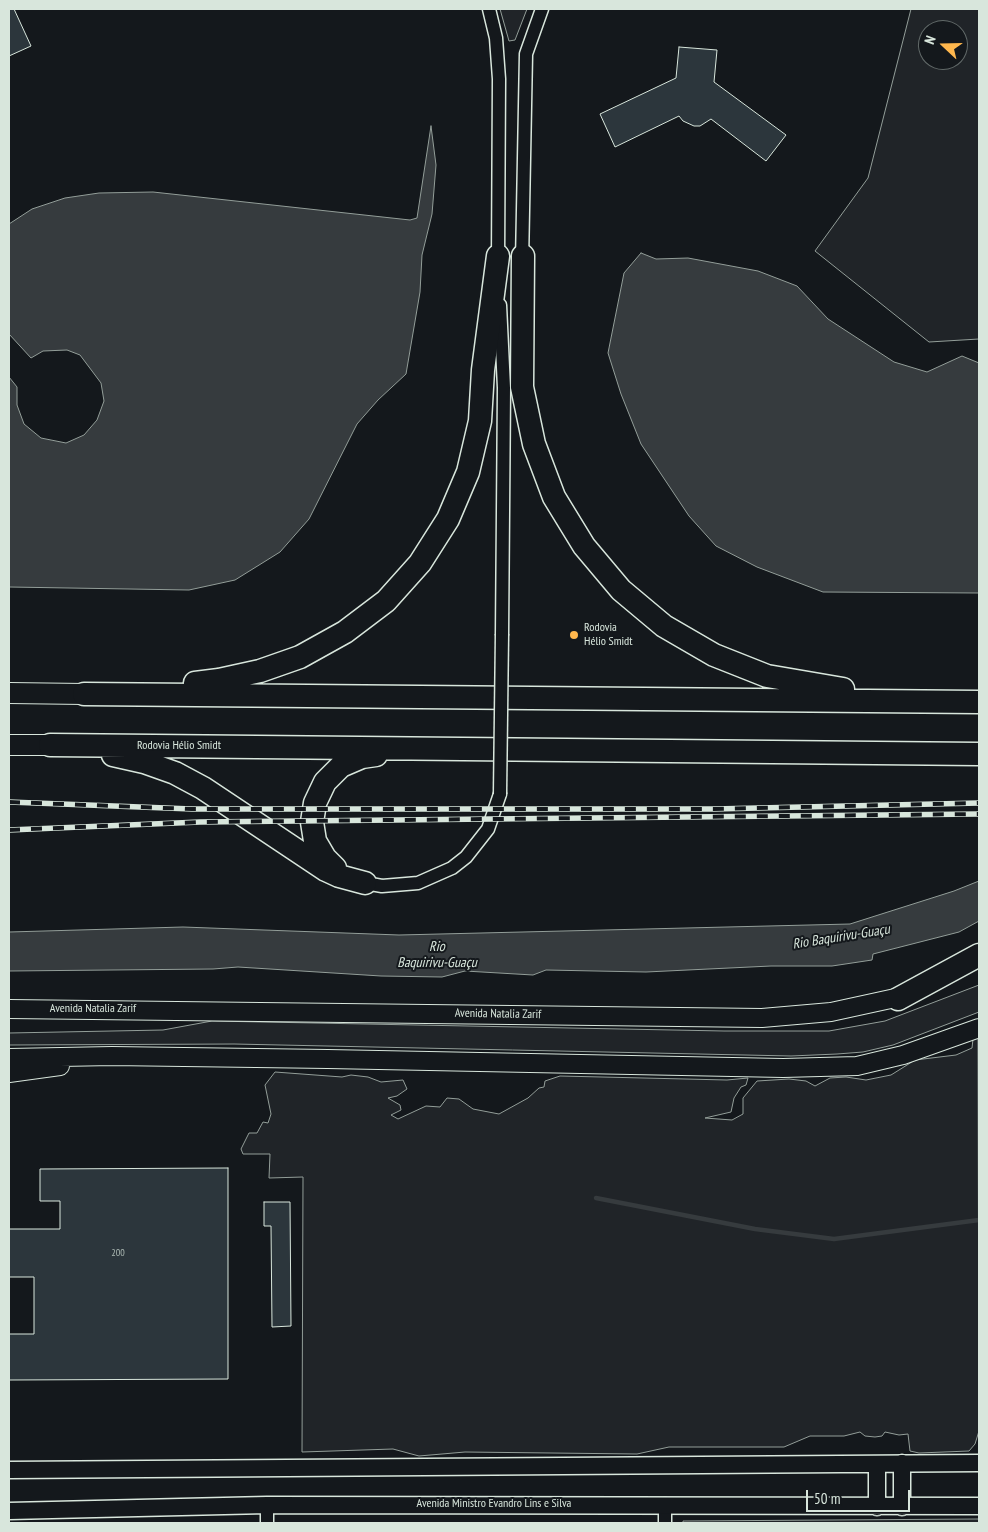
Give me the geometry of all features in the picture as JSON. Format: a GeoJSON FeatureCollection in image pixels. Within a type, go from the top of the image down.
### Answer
{"type":"FeatureCollection","features":[{"type":"Feature","properties":{"kind":"highway"},"geometry":{"type":"LineString","coordinates":[[84,694],[219,680],[260,671],[300,657],[345,632],[386,601],[420,563],[448,519],[468,472],[480,421],[483,370],[498,256]]}},
{"type":"Feature","properties":{"kind":"highway"},"geometry":{"type":"LineString","coordinates":[[523,256],[522,388],[534,444],[559,505],[584,546],[621,590],[673,631],[714,656],[767,676],[823,687],[971,702]]}},
{"type":"Feature","properties":{"kind":"highway"},"geometry":{"type":"LineString","coordinates":[[84,694],[971,702]]}},
{"type":"Feature","properties":{"kind":"highway"},"geometry":{"type":"LineString","coordinates":[[50,745],[144,762],[174,774],[203,788],[326,870],[338,876],[365,882]]}},
{"type":"Feature","properties":{"kind":"highway","name":"Rodovia Hélio Smidt"},"geometry":{"type":"LineString","coordinates":[[50,745],[431,747],[979,754]]}},
{"type":"Feature","properties":{"kind":"highway"},"geometry":{"type":"LineString","coordinates":[[365,882],[339,872],[320,850],[312,822],[319,792],[332,773],[352,761],[362,757],[431,747]]}},
{"type":"Feature","properties":{"kind":"highway"},"geometry":{"type":"LineString","coordinates":[[898,999],[979,955]]}},
{"type":"Feature","properties":{"kind":"main road"},"geometry":{"type":"LineString","coordinates":[[9,693],[84,694]]}},
{"type":"Feature","properties":{"kind":"main road","name":"Rodovia Hélio Smidt"},"geometry":{"type":"LineString","coordinates":[[9,745],[50,745]]}},
{"type":"Feature","properties":{"kind":"main road","name":"Avenida Natalia Zarif"},"geometry":{"type":"LineString","coordinates":[[9,1009],[762,1018],[831,1012],[898,999],[979,968]]}},
{"type":"Feature","properties":{"kind":"main road"},"geometry":{"type":"LineString","coordinates":[[9,1058],[112,1056],[792,1068],[858,1066],[903,1055],[979,1028]]}},
{"type":"Feature","properties":{"kind":"main road"},"geometry":{"type":"LineString","coordinates":[[9,1073],[112,1056]]}},
{"type":"Feature","properties":{"kind":"street"},"geometry":{"type":"LineString","coordinates":[[365,882],[382,886],[410,884],[436,877],[452,868],[466,857],[488,829],[500,794],[504,388],[498,256],[499,79],[496,38],[489,9]]}},
{"type":"Feature","properties":{"kind":"street"},"geometry":{"type":"LineString","coordinates":[[504,388],[523,256],[522,181],[526,54],[542,9]]}},
{"type":"Feature","properties":{"kind":"street"},"geometry":{"type":"LineString","coordinates":[[902,1463],[902,1507]]}},
{"type":"Feature","properties":{"kind":"street"},"geometry":{"type":"LineString","coordinates":[[9,1470],[979,1463]]}},
{"type":"Feature","properties":{"kind":"street"},"geometry":{"type":"LineString","coordinates":[[877,1464],[877,1507]]}},
{"type":"Feature","properties":{"kind":"street"},"geometry":{"type":"LineString","coordinates":[[665,1504],[665,1523]]}},
{"type":"Feature","properties":{"kind":"street","name":"Avenida Ministro Evandro Lins e Silva"},"geometry":{"type":"LineString","coordinates":[[9,1511],[266,1505],[665,1504],[877,1507],[979,1506]]}},
{"type":"Feature","properties":{"kind":"street"},"geometry":{"type":"LineString","coordinates":[[266,1505],[267,1523]]}},
{"type":"Feature","properties":{"kind":"shaded area"},"geometry":{"type":"Polygon","coordinates":[[[500,9],[527,9],[515,40],[509,41],[500,9]]]}},
{"type":"Feature","properties":{"kind":"shaded area"},"geometry":{"type":"Polygon","coordinates":[[[911,9],[979,9],[979,339],[929,342],[815,251],[868,178],[911,9]]]}},
{"type":"Feature","properties":{"kind":"shaded area"},"geometry":{"type":"Polygon","coordinates":[[[979,985],[979,1012],[893,1045],[863,1052],[837,1054],[791,1056],[234,1044],[9,1045],[9,1033],[163,1030],[212,1021],[724,1031],[829,1031],[885,1021],[979,985]]]}},
{"type":"Feature","properties":{"kind":"shaded area"},"geometry":{"type":"Polygon","coordinates":[[[978,1035],[979,1431],[975,1444],[969,1451],[919,1453],[910,1451],[908,1434],[899,1435],[885,1432],[882,1436],[875,1437],[865,1436],[860,1432],[844,1436],[810,1436],[784,1447],[669,1447],[637,1454],[465,1452],[419,1456],[393,1449],[302,1452],[303,1177],[269,1178],[270,1154],[243,1154],[241,1149],[249,1133],[257,1133],[263,1122],[268,1123],[271,1114],[265,1085],[275,1072],[342,1077],[351,1075],[368,1077],[381,1082],[403,1080],[407,1089],[397,1096],[388,1098],[400,1105],[401,1110],[391,1115],[398,1119],[426,1106],[440,1107],[447,1098],[459,1099],[473,1109],[499,1114],[528,1098],[539,1088],[544,1087],[545,1081],[560,1076],[727,1080],[748,1078],[746,1085],[741,1087],[734,1098],[731,1112],[705,1118],[732,1120],[743,1114],[743,1098],[757,1081],[789,1079],[806,1081],[815,1086],[830,1078],[846,1077],[866,1080],[891,1075],[915,1060],[956,1055],[972,1048],[973,1039],[978,1035]]]}},
{"type":"Feature","properties":{"kind":"shaded area"},"geometry":{"type":"Polygon","coordinates":[[[979,1519],[979,1523],[683,1523],[683,1521],[979,1519]]]}},
{"type":"Feature","properties":{"kind":"water"},"geometry":{"type":"Polygon","coordinates":[[[431,126],[436,165],[432,214],[422,255],[420,292],[406,374],[378,400],[357,424],[309,519],[280,552],[235,580],[189,590],[9,587],[9,377],[17,387],[17,405],[24,424],[41,438],[66,443],[84,435],[97,420],[104,401],[101,383],[80,355],[67,350],[43,351],[31,358],[9,334],[9,224],[32,209],[65,198],[99,193],[153,192],[410,220],[417,218],[431,126]]]}},
{"type":"Feature","properties":{"kind":"water"},"geometry":{"type":"Polygon","coordinates":[[[641,253],[656,259],[688,258],[758,271],[797,286],[828,319],[894,362],[927,372],[962,356],[979,363],[979,593],[823,592],[757,567],[716,546],[689,516],[641,444],[621,394],[608,353],[624,273],[641,253]]]}},
{"type":"Feature","properties":{"kind":"water","name":"Rio Baquirivu-Guaçu"},"geometry":{"type":"Polygon","coordinates":[[[979,881],[979,921],[959,932],[873,954],[872,960],[832,966],[771,966],[646,972],[546,970],[533,975],[465,971],[442,977],[381,976],[238,967],[213,969],[9,971],[9,932],[183,927],[399,935],[850,924],[954,891],[979,881]]]}},
{"type":"Feature","properties":{"kind":"building"},"geometry":{"type":"Polygon","coordinates":[[[9,9],[14,9],[31,46],[9,56],[9,9]]]}},
{"type":"Feature","properties":{"kind":"building"},"geometry":{"type":"Polygon","coordinates":[[[679,47],[717,50],[714,82],[786,135],[766,161],[711,119],[700,126],[694,126],[683,121],[679,116],[615,147],[600,114],[676,78],[679,47]]]}},
{"type":"Feature","properties":{"kind":"building"},"geometry":{"type":"Polygon","coordinates":[[[228,1168],[228,1379],[9,1380],[9,1334],[34,1334],[34,1277],[9,1277],[9,1229],[60,1229],[60,1201],[40,1201],[40,1169],[228,1168]]]}},
{"type":"Feature","properties":{"kind":"building"},"geometry":{"type":"Polygon","coordinates":[[[264,1202],[290,1202],[291,1326],[272,1327],[271,1226],[264,1226],[264,1202]]]}},
{"type":"Feature","properties":{"kind":"waterway"},"geometry":{"type":"LineString","coordinates":[[596,1198],[755,1229],[834,1239],[979,1220]]}},
{"type":"Feature","properties":{"kind":"railway"},"geometry":{"type":"LineString","coordinates":[[9,802],[192,809],[714,809],[979,803]]}},
{"type":"Feature","properties":{"kind":"railway"},"geometry":{"type":"LineString","coordinates":[[9,830],[200,822],[979,814]]}},
{"type":"Feature","properties":{"kind":"place","name":"Rodovia Hélio Smidt"},"geometry":{"type":"Point","coordinates":[574,635]}}]}
